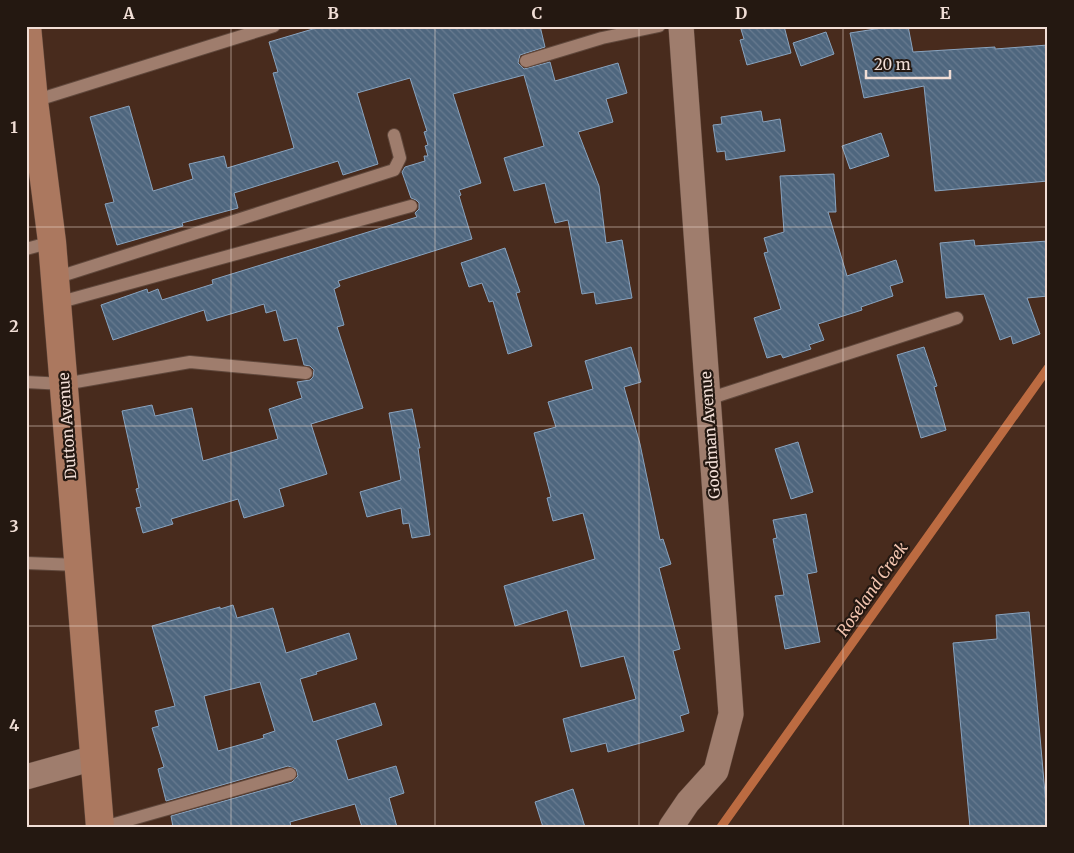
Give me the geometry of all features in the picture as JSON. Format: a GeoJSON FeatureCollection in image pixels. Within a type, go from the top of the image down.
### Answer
{"type":"FeatureCollection","features":[{"type":"Feature","properties":{"kind":"main road","name":"Dutton Avenue"},"geometry":{"type":"LineString","coordinates":[[27,26],[34,101],[52,242],[100,827]]}},
{"type":"Feature","properties":{"kind":"street","name":"Goodman Avenue"},"geometry":{"type":"LineString","coordinates":[[670,827],[688,802],[716,771],[730,714],[681,26]]}},
{"type":"Feature","properties":{"kind":"street"},"geometry":{"type":"LineString","coordinates":[[26,777],[94,758]]}},
{"type":"Feature","properties":{"kind":"lane"},"geometry":{"type":"LineString","coordinates":[[34,101],[274,26]]}},
{"type":"Feature","properties":{"kind":"lane"},"geometry":{"type":"LineString","coordinates":[[526,61],[602,38],[659,26]]}},
{"type":"Feature","properties":{"kind":"lane"},"geometry":{"type":"LineString","coordinates":[[56,290],[394,170],[400,158],[394,135]]}},
{"type":"Feature","properties":{"kind":"lane"},"geometry":{"type":"LineString","coordinates":[[56,290],[411,206]]}},
{"type":"Feature","properties":{"kind":"lane"},"geometry":{"type":"LineString","coordinates":[[26,249],[52,242]]}},
{"type":"Feature","properties":{"kind":"lane"},"geometry":{"type":"LineString","coordinates":[[708,399],[957,318]]}},
{"type":"Feature","properties":{"kind":"lane"},"geometry":{"type":"LineString","coordinates":[[26,382],[64,384],[190,362],[306,373]]}},
{"type":"Feature","properties":{"kind":"lane"},"geometry":{"type":"LineString","coordinates":[[26,563],[78,565]]}},
{"type":"Feature","properties":{"kind":"lane"},"geometry":{"type":"LineString","coordinates":[[104,827],[290,774]]}},
{"type":"Feature","properties":{"kind":"building"},"geometry":{"type":"Polygon","coordinates":[[[323,26],[540,26],[545,47],[520,55],[518,63],[524,69],[550,62],[555,81],[618,63],[627,93],[606,99],[613,122],[578,132],[599,186],[606,243],[622,240],[632,298],[596,304],[594,292],[582,294],[568,220],[555,223],[545,183],[514,191],[504,158],[544,146],[524,75],[453,94],[481,183],[459,190],[461,195],[459,196],[472,239],[338,281],[340,286],[334,289],[344,325],[337,327],[363,408],[311,424],[327,474],[279,489],[284,506],[244,518],[238,499],[171,519],[173,524],[143,533],[136,508],[141,507],[136,489],[139,488],[122,411],[152,405],[155,416],[192,408],[203,461],[278,439],[269,409],[302,398],[297,382],[310,380],[313,377],[314,370],[310,366],[304,365],[297,338],[284,341],[276,310],[266,313],[264,304],[207,321],[204,310],[113,340],[101,305],[147,289],[148,293],[158,289],[162,300],[213,284],[212,280],[417,217],[415,213],[419,209],[419,203],[411,198],[402,172],[405,167],[425,161],[424,156],[428,156],[425,146],[428,145],[424,132],[427,131],[410,78],[357,93],[378,164],[343,175],[338,161],[234,193],[238,208],[182,223],[183,226],[117,245],[105,204],[114,202],[90,117],[129,106],[153,191],[193,179],[189,164],[224,156],[227,168],[294,148],[273,73],[278,72],[269,42],[323,26]]]}},
{"type":"Feature","properties":{"kind":"building"},"geometry":{"type":"Polygon","coordinates":[[[740,26],[784,26],[791,53],[747,65],[740,40],[744,39],[740,26]]]}},
{"type":"Feature","properties":{"kind":"building"},"geometry":{"type":"Polygon","coordinates":[[[894,26],[908,26],[913,52],[1048,45],[1048,181],[935,191],[924,86],[864,98],[850,33],[894,26]]]}},
{"type":"Feature","properties":{"kind":"building"},"geometry":{"type":"Polygon","coordinates":[[[826,32],[834,54],[801,66],[793,43],[826,32]]]}},
{"type":"Feature","properties":{"kind":"building"},"geometry":{"type":"Polygon","coordinates":[[[761,111],[763,122],[780,119],[785,151],[726,160],[725,151],[717,152],[713,125],[722,124],[721,117],[761,111]]]}},
{"type":"Feature","properties":{"kind":"building"},"geometry":{"type":"Polygon","coordinates":[[[881,133],[889,156],[850,169],[842,146],[881,133]]]}},
{"type":"Feature","properties":{"kind":"building"},"geometry":{"type":"Polygon","coordinates":[[[834,174],[836,212],[828,212],[847,276],[896,260],[903,282],[890,286],[893,296],[861,307],[862,310],[818,324],[824,340],[809,345],[811,349],[783,358],[781,354],[767,358],[754,318],[781,309],[764,253],[768,252],[764,238],[784,232],[780,176],[834,174]]]}},
{"type":"Feature","properties":{"kind":"building"},"geometry":{"type":"Polygon","coordinates":[[[974,240],[975,246],[1048,241],[1048,296],[1027,298],[1040,334],[1013,344],[1011,336],[1000,340],[984,294],[946,298],[940,243],[974,240]]]}},
{"type":"Feature","properties":{"kind":"building"},"geometry":{"type":"Polygon","coordinates":[[[505,248],[520,292],[516,293],[532,346],[508,354],[493,301],[489,302],[482,283],[469,287],[461,263],[505,248]]]}},
{"type":"Feature","properties":{"kind":"building"},"geometry":{"type":"Polygon","coordinates":[[[631,347],[641,382],[624,387],[640,444],[660,540],[663,539],[671,564],[659,568],[680,649],[673,651],[689,713],[680,716],[684,731],[608,752],[606,743],[571,752],[563,719],[636,699],[624,656],[581,667],[567,610],[515,626],[504,586],[595,559],[583,513],[553,521],[547,498],[551,497],[534,433],[556,427],[548,402],[593,389],[585,361],[631,347]]]}},
{"type":"Feature","properties":{"kind":"building"},"geometry":{"type":"Polygon","coordinates":[[[924,347],[937,386],[934,387],[946,430],[921,438],[897,355],[924,347]]]}},
{"type":"Feature","properties":{"kind":"building"},"geometry":{"type":"Polygon","coordinates":[[[412,409],[420,448],[418,448],[430,535],[412,538],[409,523],[403,524],[401,508],[367,517],[360,492],[401,480],[389,413],[412,409]]]}},
{"type":"Feature","properties":{"kind":"building"},"geometry":{"type":"Polygon","coordinates":[[[798,442],[813,492],[791,499],[775,449],[798,442]]]}},
{"type":"Feature","properties":{"kind":"building"},"geometry":{"type":"Polygon","coordinates":[[[806,514],[817,572],[807,574],[820,642],[785,649],[775,596],[784,595],[773,539],[777,538],[773,520],[806,514]]]}},
{"type":"Feature","properties":{"kind":"building"},"geometry":{"type":"Polygon","coordinates":[[[233,605],[237,618],[273,608],[286,653],[349,633],[357,659],[300,679],[313,722],[375,703],[382,725],[336,740],[348,780],[396,766],[404,793],[389,798],[397,827],[362,827],[355,804],[290,822],[291,827],[173,827],[171,816],[292,782],[298,776],[296,769],[288,766],[166,801],[158,769],[164,767],[152,728],[159,726],[155,711],[175,706],[152,626],[220,607],[220,609],[233,605]],[[260,682],[204,696],[218,751],[264,738],[263,735],[275,731],[260,682]]]}},
{"type":"Feature","properties":{"kind":"building"},"geometry":{"type":"Polygon","coordinates":[[[1029,612],[1048,827],[970,827],[953,643],[997,639],[996,615],[1029,612]]]}},
{"type":"Feature","properties":{"kind":"building"},"geometry":{"type":"Polygon","coordinates":[[[573,789],[585,827],[543,827],[535,802],[573,789]]]}},
{"type":"Feature","properties":{"kind":"waterway","name":"Roseland Creek"},"geometry":{"type":"LineString","coordinates":[[721,827],[1048,368]]}}]}
